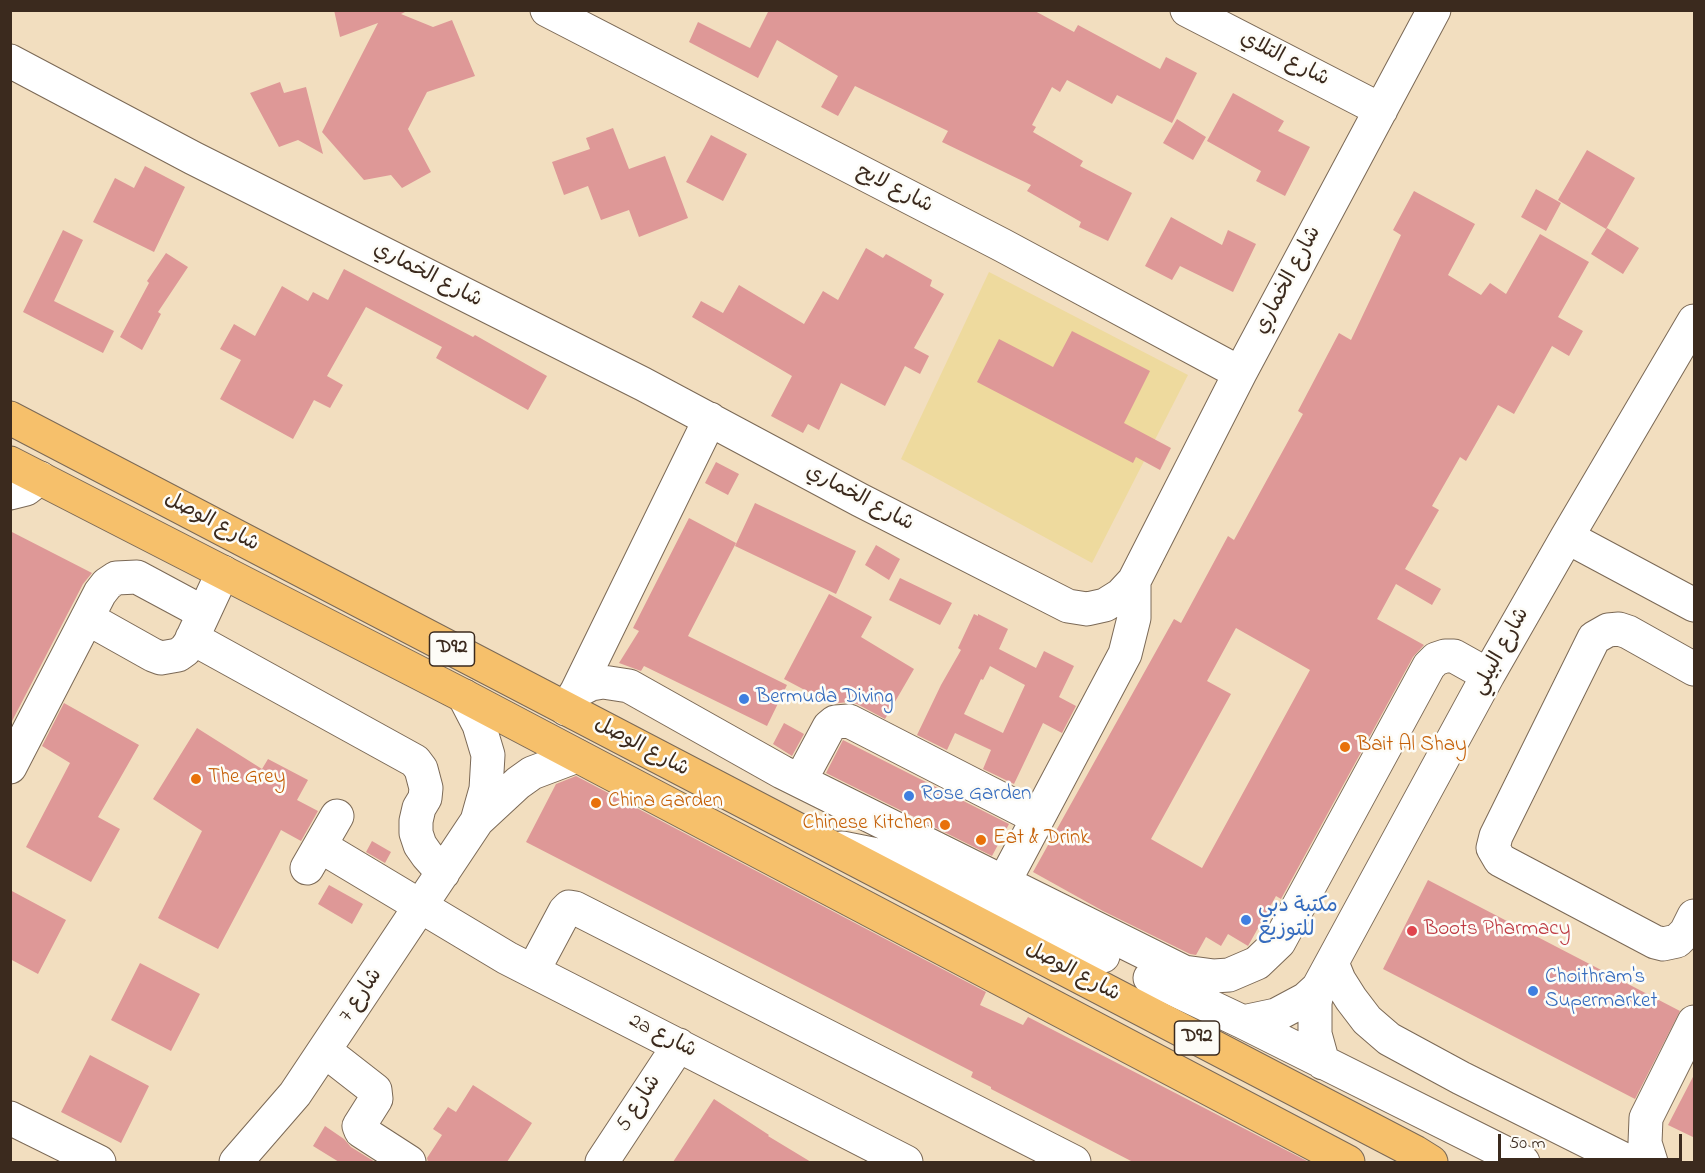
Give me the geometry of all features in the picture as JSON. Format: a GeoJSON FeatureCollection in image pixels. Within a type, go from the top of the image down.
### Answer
{"type":"FeatureCollection","features":[{"type":"Feature","properties":{"kind":"main road","name":"شارع الوصل"},"geometry":{"type":"LineString","coordinates":[[10,418],[572,700],[831,847],[1428,1159]]}},
{"type":"Feature","properties":{"kind":"main road","name":"شارع الوصل"},"geometry":{"type":"LineString","coordinates":[[10,463],[464,696],[1339,1160]]}},
{"type":"Feature","properties":{"kind":"street","name":"شارع لايح"},"geometry":{"type":"LineString","coordinates":[[547,10],[1002,245],[1240,373]]}},
{"type":"Feature","properties":{"kind":"street","name":"شارع التلاي"},"geometry":{"type":"LineString","coordinates":[[1187,10],[1381,110]]}},
{"type":"Feature","properties":{"kind":"street","name":"شارع الخماري"},"geometry":{"type":"LineString","coordinates":[[10,61],[193,158],[710,419],[861,500],[1068,606],[1087,609],[1105,605],[1121,595],[1134,581],[1240,373],[1434,10]]}},
{"type":"Feature","properties":{"kind":"street","name":"شارع البيلي"},"geometry":{"type":"LineString","coordinates":[[1243,1022],[1276,1015],[1306,999],[1325,975],[1488,675],[1695,321]]}},
{"type":"Feature","properties":{"kind":"street"},"geometry":{"type":"LineString","coordinates":[[572,700],[710,419]]}},
{"type":"Feature","properties":{"kind":"street"},"geometry":{"type":"LineString","coordinates":[[10,493],[26,489],[40,478]]}},
{"type":"Feature","properties":{"kind":"street"},"geometry":{"type":"LineString","coordinates":[[1567,537],[1695,605]]}},
{"type":"Feature","properties":{"kind":"street"},"geometry":{"type":"LineString","coordinates":[[87,618],[161,658],[178,655],[185,650],[223,572]]}},
{"type":"Feature","properties":{"kind":"street"},"geometry":{"type":"LineString","coordinates":[[10,767],[100,593],[116,578],[137,576],[147,580],[198,625],[415,761],[421,769],[426,788],[416,820],[416,833],[420,845],[443,873]]}},
{"type":"Feature","properties":{"kind":"street"},"geometry":{"type":"LineString","coordinates":[[1004,882],[1125,654],[1134,618],[1134,581]]}},
{"type":"Feature","properties":{"kind":"street"},"geometry":{"type":"LineString","coordinates":[[1695,669],[1619,629],[1608,630],[1594,638],[1496,836],[1493,848],[1500,860],[1655,942],[1663,944],[1677,942],[1686,933],[1695,916]]}},
{"type":"Feature","properties":{"kind":"street"},"geometry":{"type":"LineString","coordinates":[[831,847],[868,852],[916,866],[1116,950],[1184,972],[1198,975],[1228,975],[1257,963],[1279,942],[1429,666],[1436,659],[1454,656],[1488,675]]}},
{"type":"Feature","properties":{"kind":"street"},"geometry":{"type":"LineString","coordinates":[[572,700],[591,684],[603,682],[629,686],[800,781],[1004,882],[1116,950],[1243,1022],[1523,1162]]}},
{"type":"Feature","properties":{"kind":"street","name":"شارع 7"},"geometry":{"type":"LineString","coordinates":[[464,696],[479,725],[488,755],[486,789],[477,821]]}},
{"type":"Feature","properties":{"kind":"street"},"geometry":{"type":"LineString","coordinates":[[800,781],[829,727],[835,722],[849,721],[1038,818]]}},
{"type":"Feature","properties":{"kind":"street","name":"شارع 7"},"geometry":{"type":"LineString","coordinates":[[236,1162],[295,1094],[477,821],[532,773],[577,756]]}},
{"type":"Feature","properties":{"kind":"street","name":"2a شارع"},"geometry":{"type":"LineString","coordinates":[[337,816],[313,857],[421,907],[533,971],[906,1162]]}},
{"type":"Feature","properties":{"kind":"street"},"geometry":{"type":"LineString","coordinates":[[533,971],[565,911],[569,907],[575,908],[1074,1162]]}},
{"type":"Feature","properties":{"kind":"street"},"geometry":{"type":"LineString","coordinates":[[1325,975],[1339,980],[1351,999],[1374,1026],[1389,1039],[1461,1078],[1629,1162]]}},
{"type":"Feature","properties":{"kind":"street","name":"شارع البيلي"},"geometry":{"type":"LineString","coordinates":[[1323,1063],[1315,1034],[1314,1011],[1325,975]]}},
{"type":"Feature","properties":{"kind":"street"},"geometry":{"type":"LineString","coordinates":[[1651,1162],[1645,1143],[1646,1118],[1695,1022]]}},
{"type":"Feature","properties":{"kind":"street","name":"شارع 5"},"geometry":{"type":"LineString","coordinates":[[602,1162],[679,1045]]}},
{"type":"Feature","properties":{"kind":"street"},"geometry":{"type":"LineString","coordinates":[[325,1051],[375,1090],[376,1099],[359,1126],[361,1131],[409,1162]]}},
{"type":"Feature","properties":{"kind":"street"},"geometry":{"type":"LineString","coordinates":[[1398,1099],[1461,1078]]}},
{"type":"Feature","properties":{"kind":"street"},"geometry":{"type":"LineString","coordinates":[[10,1118],[99,1162]]}},
{"type":"Feature","properties":{"kind":"sand"},"geometry":{"type":"Polygon","coordinates":[[[989,272],[1188,375],[1092,563],[901,459],[989,272]]]}},
{"type":"Feature","properties":{"kind":"building"},"geometry":{"type":"Polygon","coordinates":[[[334,10],[405,10],[401,14],[433,27],[452,20],[475,76],[427,92],[408,129],[431,172],[402,188],[391,175],[364,180],[322,132],[378,23],[340,37],[334,10]]]}},
{"type":"Feature","properties":{"kind":"building"},"geometry":{"type":"Polygon","coordinates":[[[769,10],[1033,10],[1074,32],[1078,25],[1160,69],[1166,57],[1197,73],[1172,123],[1117,95],[1112,104],[1067,80],[1060,92],[1052,87],[1032,125],[1036,127],[1033,132],[1083,161],[1080,166],[1132,193],[1108,241],[1079,227],[1081,222],[1027,191],[1031,185],[942,142],[948,131],[855,86],[838,116],[821,107],[838,76],[777,40],[758,78],[689,42],[698,22],[750,48],[769,10]]]}},
{"type":"Feature","properties":{"kind":"building"},"geometry":{"type":"Polygon","coordinates":[[[280,82],[284,93],[306,87],[323,154],[298,140],[279,147],[250,93],[280,82]]]}},
{"type":"Feature","properties":{"kind":"building"},"geometry":{"type":"Polygon","coordinates":[[[1233,93],[1284,121],[1278,131],[1310,147],[1285,196],[1256,181],[1261,171],[1207,141],[1233,93]]]}},
{"type":"Feature","properties":{"kind":"building"},"geometry":{"type":"Polygon","coordinates":[[[1177,119],[1206,137],[1193,160],[1163,143],[1177,119]]]}},
{"type":"Feature","properties":{"kind":"building"},"geometry":{"type":"Polygon","coordinates":[[[613,128],[629,169],[665,156],[688,218],[639,237],[629,210],[601,220],[588,186],[564,195],[552,162],[590,149],[586,138],[613,128]]]}},
{"type":"Feature","properties":{"kind":"building"},"geometry":{"type":"Polygon","coordinates":[[[711,135],[747,154],[723,201],[686,182],[711,135]]]}},
{"type":"Feature","properties":{"kind":"building"},"geometry":{"type":"Polygon","coordinates":[[[1587,150],[1635,178],[1606,229],[1558,200],[1587,150]]]}},
{"type":"Feature","properties":{"kind":"building"},"geometry":{"type":"Polygon","coordinates":[[[145,166],[185,187],[154,252],[93,222],[115,178],[134,188],[145,166]]]}},
{"type":"Feature","properties":{"kind":"building"},"geometry":{"type":"Polygon","coordinates":[[[1536,189],[1561,203],[1546,231],[1521,217],[1536,189]]]}},
{"type":"Feature","properties":{"kind":"building"},"geometry":{"type":"Polygon","coordinates":[[[1414,191],[1475,224],[1448,275],[1481,295],[1490,283],[1506,294],[1540,234],[1589,262],[1558,317],[1583,331],[1569,356],[1552,346],[1514,414],[1498,405],[1466,461],[1460,457],[1432,506],[1439,510],[1405,569],[1441,589],[1432,605],[1396,584],[1377,619],[1424,645],[1413,657],[1281,899],[1276,896],[1248,946],[1228,934],[1221,946],[1206,937],[1196,955],[1190,954],[1103,911],[1033,872],[1174,619],[1181,623],[1228,536],[1234,540],[1303,414],[1298,411],[1339,333],[1351,340],[1401,235],[1393,230],[1414,191]],[[1236,628],[1207,681],[1231,694],[1151,839],[1202,868],[1310,670],[1236,628]]]}},
{"type":"Feature","properties":{"kind":"building"},"geometry":{"type":"Polygon","coordinates":[[[1171,217],[1222,245],[1228,230],[1256,244],[1233,292],[1180,266],[1172,280],[1145,266],[1171,217]]]}},
{"type":"Feature","properties":{"kind":"building"},"geometry":{"type":"Polygon","coordinates":[[[1607,228],[1639,248],[1623,274],[1591,254],[1607,228]]]}},
{"type":"Feature","properties":{"kind":"building"},"geometry":{"type":"Polygon","coordinates":[[[63,230],[83,240],[54,301],[114,331],[103,353],[23,312],[63,230]]]}},
{"type":"Feature","properties":{"kind":"building"},"geometry":{"type":"Polygon","coordinates":[[[866,248],[883,258],[886,254],[932,280],[930,286],[944,294],[914,348],[929,356],[920,374],[905,366],[885,406],[841,383],[819,430],[808,424],[803,433],[771,416],[792,376],[692,317],[701,301],[723,313],[739,285],[804,324],[823,291],[838,300],[866,248]]]}},
{"type":"Feature","properties":{"kind":"building"},"geometry":{"type":"Polygon","coordinates":[[[166,253],[188,267],[158,312],[161,314],[142,350],[120,337],[149,283],[147,281],[166,253]]]}},
{"type":"Feature","properties":{"kind":"building"},"geometry":{"type":"Polygon","coordinates":[[[344,269],[473,337],[475,335],[547,376],[528,410],[436,358],[442,347],[366,307],[327,376],[343,385],[330,408],[314,400],[293,439],[220,399],[241,360],[220,349],[234,324],[255,336],[282,286],[308,301],[313,292],[328,300],[344,269]]]}},
{"type":"Feature","properties":{"kind":"building"},"geometry":{"type":"Polygon","coordinates":[[[1072,331],[1150,371],[1124,423],[1171,448],[1160,470],[1136,457],[1133,463],[977,382],[999,339],[1053,367],[1072,331]]]}},
{"type":"Feature","properties":{"kind":"building"},"geometry":{"type":"Polygon","coordinates":[[[716,462],[739,474],[728,495],[705,483],[716,462]]]}},
{"type":"Feature","properties":{"kind":"building"},"geometry":{"type":"Polygon","coordinates":[[[755,503],[856,551],[836,594],[735,546],[755,503]]]}},
{"type":"Feature","properties":{"kind":"building"},"geometry":{"type":"Polygon","coordinates":[[[689,518],[736,543],[688,636],[787,685],[767,726],[644,666],[641,671],[619,663],[639,631],[633,628],[689,518]]]}},
{"type":"Feature","properties":{"kind":"building"},"geometry":{"type":"Polygon","coordinates":[[[10,531],[92,573],[83,584],[10,725],[10,531]]]}},
{"type":"Feature","properties":{"kind":"building"},"geometry":{"type":"Polygon","coordinates":[[[876,545],[900,559],[889,580],[865,565],[876,545]]]}},
{"type":"Feature","properties":{"kind":"building"},"geometry":{"type":"Polygon","coordinates":[[[900,578],[952,603],[940,625],[889,600],[900,578]]]}},
{"type":"Feature","properties":{"kind":"building"},"geometry":{"type":"Polygon","coordinates":[[[829,594],[872,617],[861,637],[914,669],[885,719],[857,704],[848,702],[831,704],[784,679],[829,594]]]}},
{"type":"Feature","properties":{"kind":"building"},"geometry":{"type":"Polygon","coordinates":[[[974,614],[978,616],[978,614],[1008,629],[999,649],[1036,668],[1044,651],[1074,666],[1059,697],[1076,706],[1062,733],[1043,723],[1014,784],[983,769],[991,750],[955,733],[947,750],[917,735],[961,650],[958,648],[974,614]],[[990,666],[964,714],[1003,733],[1025,685],[990,666]]]}},
{"type":"Feature","properties":{"kind":"building"},"geometry":{"type":"Polygon","coordinates":[[[64,703],[139,745],[98,817],[120,829],[91,882],[26,847],[70,763],[42,746],[64,703]]]}},
{"type":"Feature","properties":{"kind":"building"},"geometry":{"type":"Polygon","coordinates":[[[784,723],[804,734],[792,756],[773,744],[784,723]]]}},
{"type":"Feature","properties":{"kind":"building"},"geometry":{"type":"Polygon","coordinates":[[[197,728],[262,769],[268,759],[308,780],[297,800],[318,811],[301,841],[281,830],[218,949],[158,918],[202,831],[153,799],[197,728]]]}},
{"type":"Feature","properties":{"kind":"building"},"geometry":{"type":"Polygon","coordinates":[[[843,740],[1009,824],[992,856],[826,773],[843,740]]]}},
{"type":"Feature","properties":{"kind":"building"},"geometry":{"type":"Polygon","coordinates":[[[576,776],[986,992],[980,1005],[1023,1025],[1028,1017],[1309,1162],[1133,1162],[991,1089],[971,1077],[973,1072],[526,842],[556,784],[576,776]]]}},
{"type":"Feature","properties":{"kind":"building"},"geometry":{"type":"Polygon","coordinates":[[[372,841],[391,852],[385,863],[366,852],[372,841]]]}},
{"type":"Feature","properties":{"kind":"building","name":"Choithram's Supermarket"},"geometry":{"type":"Polygon","coordinates":[[[1428,880],[1680,1011],[1635,1099],[1383,969],[1428,880]]]}},
{"type":"Feature","properties":{"kind":"building"},"geometry":{"type":"Polygon","coordinates":[[[329,885],[363,904],[352,924],[318,904],[329,885]]]}},
{"type":"Feature","properties":{"kind":"building"},"geometry":{"type":"Polygon","coordinates":[[[10,890],[66,920],[38,974],[10,959],[10,890]]]}},
{"type":"Feature","properties":{"kind":"building"},"geometry":{"type":"Polygon","coordinates":[[[140,963],[200,994],[171,1051],[111,1020],[140,963]]]}},
{"type":"Feature","properties":{"kind":"building"},"geometry":{"type":"Polygon","coordinates":[[[90,1055],[149,1086],[121,1143],[61,1112],[90,1055]]]}},
{"type":"Feature","properties":{"kind":"building"},"geometry":{"type":"Polygon","coordinates":[[[1695,1073],[1695,1138],[1668,1125],[1695,1073]]]}},
{"type":"Feature","properties":{"kind":"building"},"geometry":{"type":"Polygon","coordinates":[[[473,1085],[532,1123],[507,1162],[428,1162],[427,1158],[442,1135],[433,1129],[448,1107],[456,1112],[473,1085]]]}},
{"type":"Feature","properties":{"kind":"building"},"geometry":{"type":"Polygon","coordinates":[[[714,1099],[768,1136],[811,1162],[673,1162],[714,1099]]]}},
{"type":"Feature","properties":{"kind":"building"},"geometry":{"type":"Polygon","coordinates":[[[325,1126],[344,1139],[351,1147],[375,1162],[339,1162],[313,1146],[325,1126]]]}},
{"type":"Feature","properties":{"kind":"place","name":"Bermuda Diving"},"geometry":{"type":"Point","coordinates":[744,699]}},
{"type":"Feature","properties":{"kind":"place","name":"Bait Al Shay"},"geometry":{"type":"Point","coordinates":[1345,747]}},
{"type":"Feature","properties":{"kind":"place","name":"The Grey"},"geometry":{"type":"Point","coordinates":[196,779]}},
{"type":"Feature","properties":{"kind":"place","name":"Rose Garden"},"geometry":{"type":"Point","coordinates":[909,796]}},
{"type":"Feature","properties":{"kind":"place","name":"China Garden"},"geometry":{"type":"Point","coordinates":[596,803]}},
{"type":"Feature","properties":{"kind":"place","name":"Chinese Kitchen"},"geometry":{"type":"Point","coordinates":[945,825]}},
{"type":"Feature","properties":{"kind":"place","name":"Eat & Drink"},"geometry":{"type":"Point","coordinates":[981,840]}},
{"type":"Feature","properties":{"kind":"place","name":"مكتبة دبي للتوزيع"},"geometry":{"type":"Point","coordinates":[1246,920]}},
{"type":"Feature","properties":{"kind":"place","name":"Boots Pharmacy"},"geometry":{"type":"Point","coordinates":[1412,931]}},
{"type":"Feature","properties":{"kind":"place","name":"Choithram's Supermarket"},"geometry":{"type":"Point","coordinates":[1533,991]}}]}
